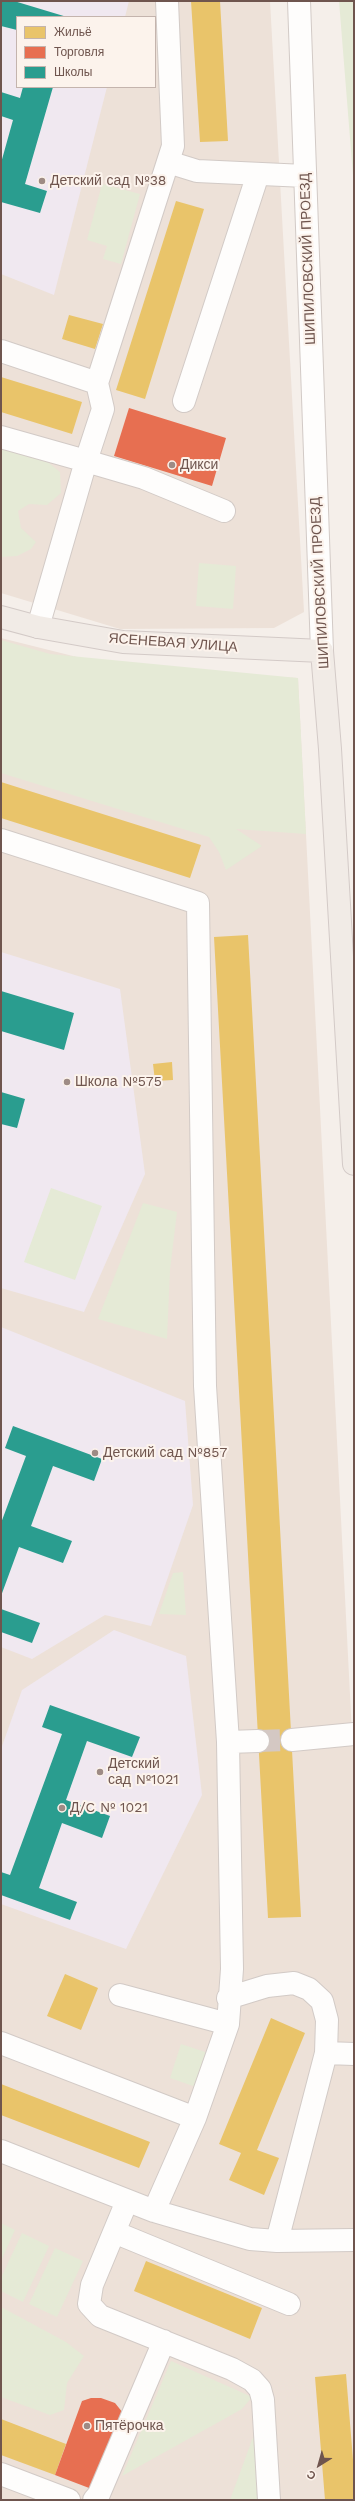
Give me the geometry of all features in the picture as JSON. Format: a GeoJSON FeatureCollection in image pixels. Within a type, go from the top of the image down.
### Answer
{"type":"FeatureCollection","features":[{"type":"Feature","properties":{"kind":"main road","name":"ЯСЕНЕВАЯ УЛИЦА"},"geometry":{"type":"LineString","coordinates":[[1,617],[38,628],[123,642],[322,651]]}},
{"type":"Feature","properties":{"kind":"main road","name":"ШИПИЛОВСКИЙ ПРОЕЗД"},"geometry":{"type":"LineString","coordinates":[[322,651],[352,1077],[354,1164]]}},
{"type":"Feature","properties":{"kind":"street"},"geometry":{"type":"LineString","coordinates":[[38,628],[102,410],[97,383],[173,146],[167,1]]}},
{"type":"Feature","properties":{"kind":"street","name":"ШИПИЛОВСКИЙ ПРОЕЗД"},"geometry":{"type":"LineString","coordinates":[[299,1],[322,651]]}},
{"type":"Feature","properties":{"kind":"street"},"geometry":{"type":"LineString","coordinates":[[168,162],[197,171],[305,176]]}},
{"type":"Feature","properties":{"kind":"street"},"geometry":{"type":"LineString","coordinates":[[184,401],[258,174]]}},
{"type":"Feature","properties":{"kind":"street"},"geometry":{"type":"LineString","coordinates":[[1,351],[97,383]]}},
{"type":"Feature","properties":{"kind":"street"},"geometry":{"type":"LineString","coordinates":[[1,437],[144,478],[224,511]]}},
{"type":"Feature","properties":{"kind":"street"},"geometry":{"type":"LineString","coordinates":[[1,840],[198,904],[205,1386],[228,1742],[232,1969],[228,1998],[228,2024],[195,2118],[154,2211]]}},
{"type":"Feature","properties":{"kind":"street"},"geometry":{"type":"LineString","coordinates":[[292,1740],[354,1734]]}},
{"type":"Feature","properties":{"kind":"street"},"geometry":{"type":"LineString","coordinates":[[228,1742],[258,1741]]}},
{"type":"Feature","properties":{"kind":"street"},"geometry":{"type":"LineString","coordinates":[[228,1998],[267,1986],[294,1983],[309,1989],[322,2001],[326,2020],[326,2053],[277,2241]]}},
{"type":"Feature","properties":{"kind":"street"},"geometry":{"type":"LineString","coordinates":[[120,1995],[228,2024]]}},
{"type":"Feature","properties":{"kind":"street"},"geometry":{"type":"LineString","coordinates":[[1,2043],[195,2118]]}},
{"type":"Feature","properties":{"kind":"street"},"geometry":{"type":"LineString","coordinates":[[326,2053],[354,2054]]}},
{"type":"Feature","properties":{"kind":"street"},"geometry":{"type":"LineString","coordinates":[[1,2151],[154,2211],[250,2239],[277,2241],[354,2240]]}},
{"type":"Feature","properties":{"kind":"street"},"geometry":{"type":"LineString","coordinates":[[127,2201],[92,2285],[89,2304],[100,2316],[232,2369],[252,2380],[260,2389],[263,2400],[269,2500]]}},
{"type":"Feature","properties":{"kind":"street"},"geometry":{"type":"LineString","coordinates":[[114,2232],[289,2304]]}},
{"type":"Feature","properties":{"kind":"street"},"geometry":{"type":"LineString","coordinates":[[94,2500],[99,2494],[164,2341]]}},
{"type":"Feature","properties":{"kind":"street"},"geometry":{"type":"LineString","coordinates":[[1,2474],[69,2500]]}},
{"type":"Feature","properties":{"kind":"shaded area"},"geometry":{"type":"Polygon","coordinates":[[[1,1],[270,1],[304,612],[274,628],[120,629],[1,593],[1,1]]]}},
{"type":"Feature","properties":{"kind":"shaded area","name":"Детский сад №38"},"geometry":{"type":"Polygon","coordinates":[[[1,1],[129,1],[125,16],[16,16],[16,88],[107,88],[54,295],[1,274],[1,1]]]}},
{"type":"Feature","properties":{"kind":"shaded area"},"geometry":{"type":"Polygon","coordinates":[[[1,638],[121,668],[298,678],[354,1773],[354,2500],[1,2500],[1,638]]]}},
{"type":"Feature","properties":{"kind":"shaded area","name":"Школа №575"},"geometry":{"type":"Polygon","coordinates":[[[1,952],[120,989],[145,1174],[84,1312],[1,1288],[1,952]]]}},
{"type":"Feature","properties":{"kind":"shaded area","name":"Детский сад №857"},"geometry":{"type":"Polygon","coordinates":[[[1,1327],[185,1401],[193,1505],[151,1626],[105,1615],[32,1659],[1,1647],[1,1327]]]}},
{"type":"Feature","properties":{"kind":"shaded area","name":"Детский сад №1021"},"geometry":{"type":"Polygon","coordinates":[[[114,1630],[186,1656],[202,1795],[126,1949],[1,1904],[1,1749],[22,1690],[114,1630]]]}},
{"type":"Feature","properties":{"kind":"green space"},"geometry":{"type":"Polygon","coordinates":[[[339,1],[354,1],[354,188],[339,1]]]}},
{"type":"Feature","properties":{"kind":"green space"},"geometry":{"type":"Polygon","coordinates":[[[102,184],[140,194],[121,264],[103,259],[107,246],[87,240],[102,184]]]}},
{"type":"Feature","properties":{"kind":"green space"},"geometry":{"type":"Polygon","coordinates":[[[1,447],[44,459],[60,472],[61,493],[47,505],[29,504],[18,511],[21,528],[36,542],[31,549],[17,556],[1,557],[1,447]]]}},
{"type":"Feature","properties":{"kind":"green space"},"geometry":{"type":"Polygon","coordinates":[[[199,563],[236,566],[233,609],[196,606],[199,563]]]}},
{"type":"Feature","properties":{"kind":"green space"},"geometry":{"type":"Polygon","coordinates":[[[1,640],[50,654],[298,678],[306,834],[236,829],[262,846],[226,870],[219,852],[209,837],[1,773],[1,640]]]}},
{"type":"Feature","properties":{"kind":"green space"},"geometry":{"type":"Polygon","coordinates":[[[51,1188],[102,1206],[75,1280],[24,1262],[51,1188]]]}},
{"type":"Feature","properties":{"kind":"green space"},"geometry":{"type":"Polygon","coordinates":[[[143,1203],[177,1212],[170,1270],[167,1339],[98,1319],[143,1203]]]}},
{"type":"Feature","properties":{"kind":"green space"},"geometry":{"type":"Polygon","coordinates":[[[183,1572],[186,1615],[159,1614],[173,1573],[183,1572]]]}},
{"type":"Feature","properties":{"kind":"green space"},"geometry":{"type":"Polygon","coordinates":[[[181,2044],[208,2053],[196,2087],[170,2078],[181,2044]]]}},
{"type":"Feature","properties":{"kind":"green space"},"geometry":{"type":"Polygon","coordinates":[[[1,2223],[15,2230],[1,2261],[1,2223]]]}},
{"type":"Feature","properties":{"kind":"green space"},"geometry":{"type":"Polygon","coordinates":[[[22,2233],[49,2246],[23,2302],[1,2291],[1,2278],[22,2233]]]}},
{"type":"Feature","properties":{"kind":"green space"},"geometry":{"type":"Polygon","coordinates":[[[55,2248],[83,2261],[57,2317],[29,2304],[55,2248]]]}},
{"type":"Feature","properties":{"kind":"green space"},"geometry":{"type":"Polygon","coordinates":[[[1,2307],[66,2342],[84,2356],[67,2383],[64,2410],[50,2415],[1,2397],[1,2307]]]}},
{"type":"Feature","properties":{"kind":"green space"},"geometry":{"type":"Polygon","coordinates":[[[171,2361],[252,2397],[242,2409],[122,2476],[171,2361]]]}},
{"type":"Feature","properties":{"kind":"green space"},"geometry":{"type":"Polygon","coordinates":[[[259,2421],[264,2500],[230,2500],[259,2421]]]}},
{"type":"Feature","properties":{"kind":"building: Жильё"},"geometry":{"type":"Polygon","coordinates":[[[191,1],[220,1],[228,141],[200,142],[191,1]]]}},
{"type":"Feature","properties":{"kind":"building: Жильё"},"geometry":{"type":"Polygon","coordinates":[[[176,201],[204,209],[145,399],[116,390],[176,201]]]}},
{"type":"Feature","properties":{"kind":"building: Жильё"},"geometry":{"type":"Polygon","coordinates":[[[69,315],[103,324],[95,349],[62,339],[69,315]]]}},
{"type":"Feature","properties":{"kind":"building: Жильё"},"geometry":{"type":"Polygon","coordinates":[[[1,377],[82,402],[72,434],[1,412],[1,377]]]}},
{"type":"Feature","properties":{"kind":"building: Жильё"},"geometry":{"type":"Polygon","coordinates":[[[1,782],[201,845],[190,878],[1,818],[1,782]]]}},
{"type":"Feature","properties":{"kind":"building: Жильё"},"geometry":{"type":"Polygon","coordinates":[[[248,935],[301,1917],[268,1918],[214,937],[248,935]]]}},
{"type":"Feature","properties":{"kind":"building: Жильё"},"geometry":{"type":"Polygon","coordinates":[[[172,1062],[173,1080],[155,1081],[153,1064],[172,1062]]]}},
{"type":"Feature","properties":{"kind":"building: Жильё"},"geometry":{"type":"Polygon","coordinates":[[[65,1974],[98,1988],[81,2030],[47,2016],[65,1974]]]}},
{"type":"Feature","properties":{"kind":"building: Жильё"},"geometry":{"type":"Polygon","coordinates":[[[271,2018],[305,2033],[257,2150],[279,2158],[264,2195],[229,2180],[241,2153],[219,2144],[271,2018]]]}},
{"type":"Feature","properties":{"kind":"building: Жильё"},"geometry":{"type":"Polygon","coordinates":[[[1,2084],[150,2142],[139,2168],[1,2115],[1,2084]]]}},
{"type":"Feature","properties":{"kind":"building: Жильё"},"geometry":{"type":"Polygon","coordinates":[[[146,2261],[262,2308],[250,2339],[134,2291],[146,2261]]]}},
{"type":"Feature","properties":{"kind":"building: Жильё"},"geometry":{"type":"Polygon","coordinates":[[[346,2374],[354,2472],[354,2500],[325,2500],[315,2377],[346,2374]]]}},
{"type":"Feature","properties":{"kind":"building: Жильё"},"geometry":{"type":"Polygon","coordinates":[[[1,2419],[66,2444],[55,2475],[1,2455],[1,2419]]]}},
{"type":"Feature","properties":{"kind":"building: Торговля"},"geometry":{"type":"Polygon","coordinates":[[[129,408],[226,438],[212,486],[114,456],[129,408]]]}},
{"type":"Feature","properties":{"kind":"building: Торговля"},"geometry":{"type":"Polygon","coordinates":[[[91,2398],[101,2398],[115,2403],[123,2413],[97,2491],[55,2475],[82,2401],[91,2398]]]}},
{"type":"Feature","properties":{"kind":"building: Школы"},"geometry":{"type":"Polygon","coordinates":[[[2,1],[14,1],[64,16],[16,16],[16,30],[1,26],[2,1]]]}},
{"type":"Feature","properties":{"kind":"building: Школы"},"geometry":{"type":"Polygon","coordinates":[[[23,88],[53,88],[25,184],[47,191],[40,213],[1,202],[1,163],[13,120],[1,116],[1,92],[20,98],[23,88]]]}},
{"type":"Feature","properties":{"kind":"building: Школы"},"geometry":{"type":"Polygon","coordinates":[[[1,991],[74,1013],[64,1050],[1,1031],[1,991]]]}},
{"type":"Feature","properties":{"kind":"building: Школы"},"geometry":{"type":"Polygon","coordinates":[[[1,1092],[25,1099],[17,1128],[1,1124],[1,1092]]]}},
{"type":"Feature","properties":{"kind":"building: Школы"},"geometry":{"type":"Polygon","coordinates":[[[13,1426],[102,1459],[94,1481],[53,1466],[31,1526],[72,1541],[63,1563],[19,1547],[1,1596],[1,1523],[26,1456],[5,1448],[13,1426]]]}},
{"type":"Feature","properties":{"kind":"building: Школы"},"geometry":{"type":"Polygon","coordinates":[[[1,1609],[40,1623],[32,1643],[1,1632],[1,1609]]]}},
{"type":"Feature","properties":{"kind":"building: Школы","name":"Д/C № 1021"},"geometry":{"type":"Polygon","coordinates":[[[50,1705],[140,1737],[132,1757],[87,1741],[66,1800],[110,1816],[102,1838],[62,1823],[39,1888],[77,1902],[70,1920],[1,1895],[1,1872],[10,1875],[62,1734],[42,1727],[50,1705]]]}},
{"type":"Feature","properties":{"kind":"tunnel"},"geometry":{"type":"LineString","coordinates":[[258,1741],[292,1740]]}},
{"type":"Feature","properties":{"kind":"place","name":"Детский сад №38"},"geometry":{"type":"Point","coordinates":[42,181]}},
{"type":"Feature","properties":{"kind":"place","name":"Дикси"},"geometry":{"type":"Point","coordinates":[172,465]}},
{"type":"Feature","properties":{"kind":"place","name":"Школа №575"},"geometry":{"type":"Point","coordinates":[67,1082]}},
{"type":"Feature","properties":{"kind":"place","name":"Детский сад №857"},"geometry":{"type":"Point","coordinates":[95,1453]}},
{"type":"Feature","properties":{"kind":"place","name":"Детский сад №1021"},"geometry":{"type":"Point","coordinates":[100,1772]}},
{"type":"Feature","properties":{"kind":"place","name":"Д/C № 1021"},"geometry":{"type":"Point","coordinates":[62,1808]}},
{"type":"Feature","properties":{"kind":"place","name":"Пятёрочка"},"geometry":{"type":"Point","coordinates":[87,2426]}}]}
